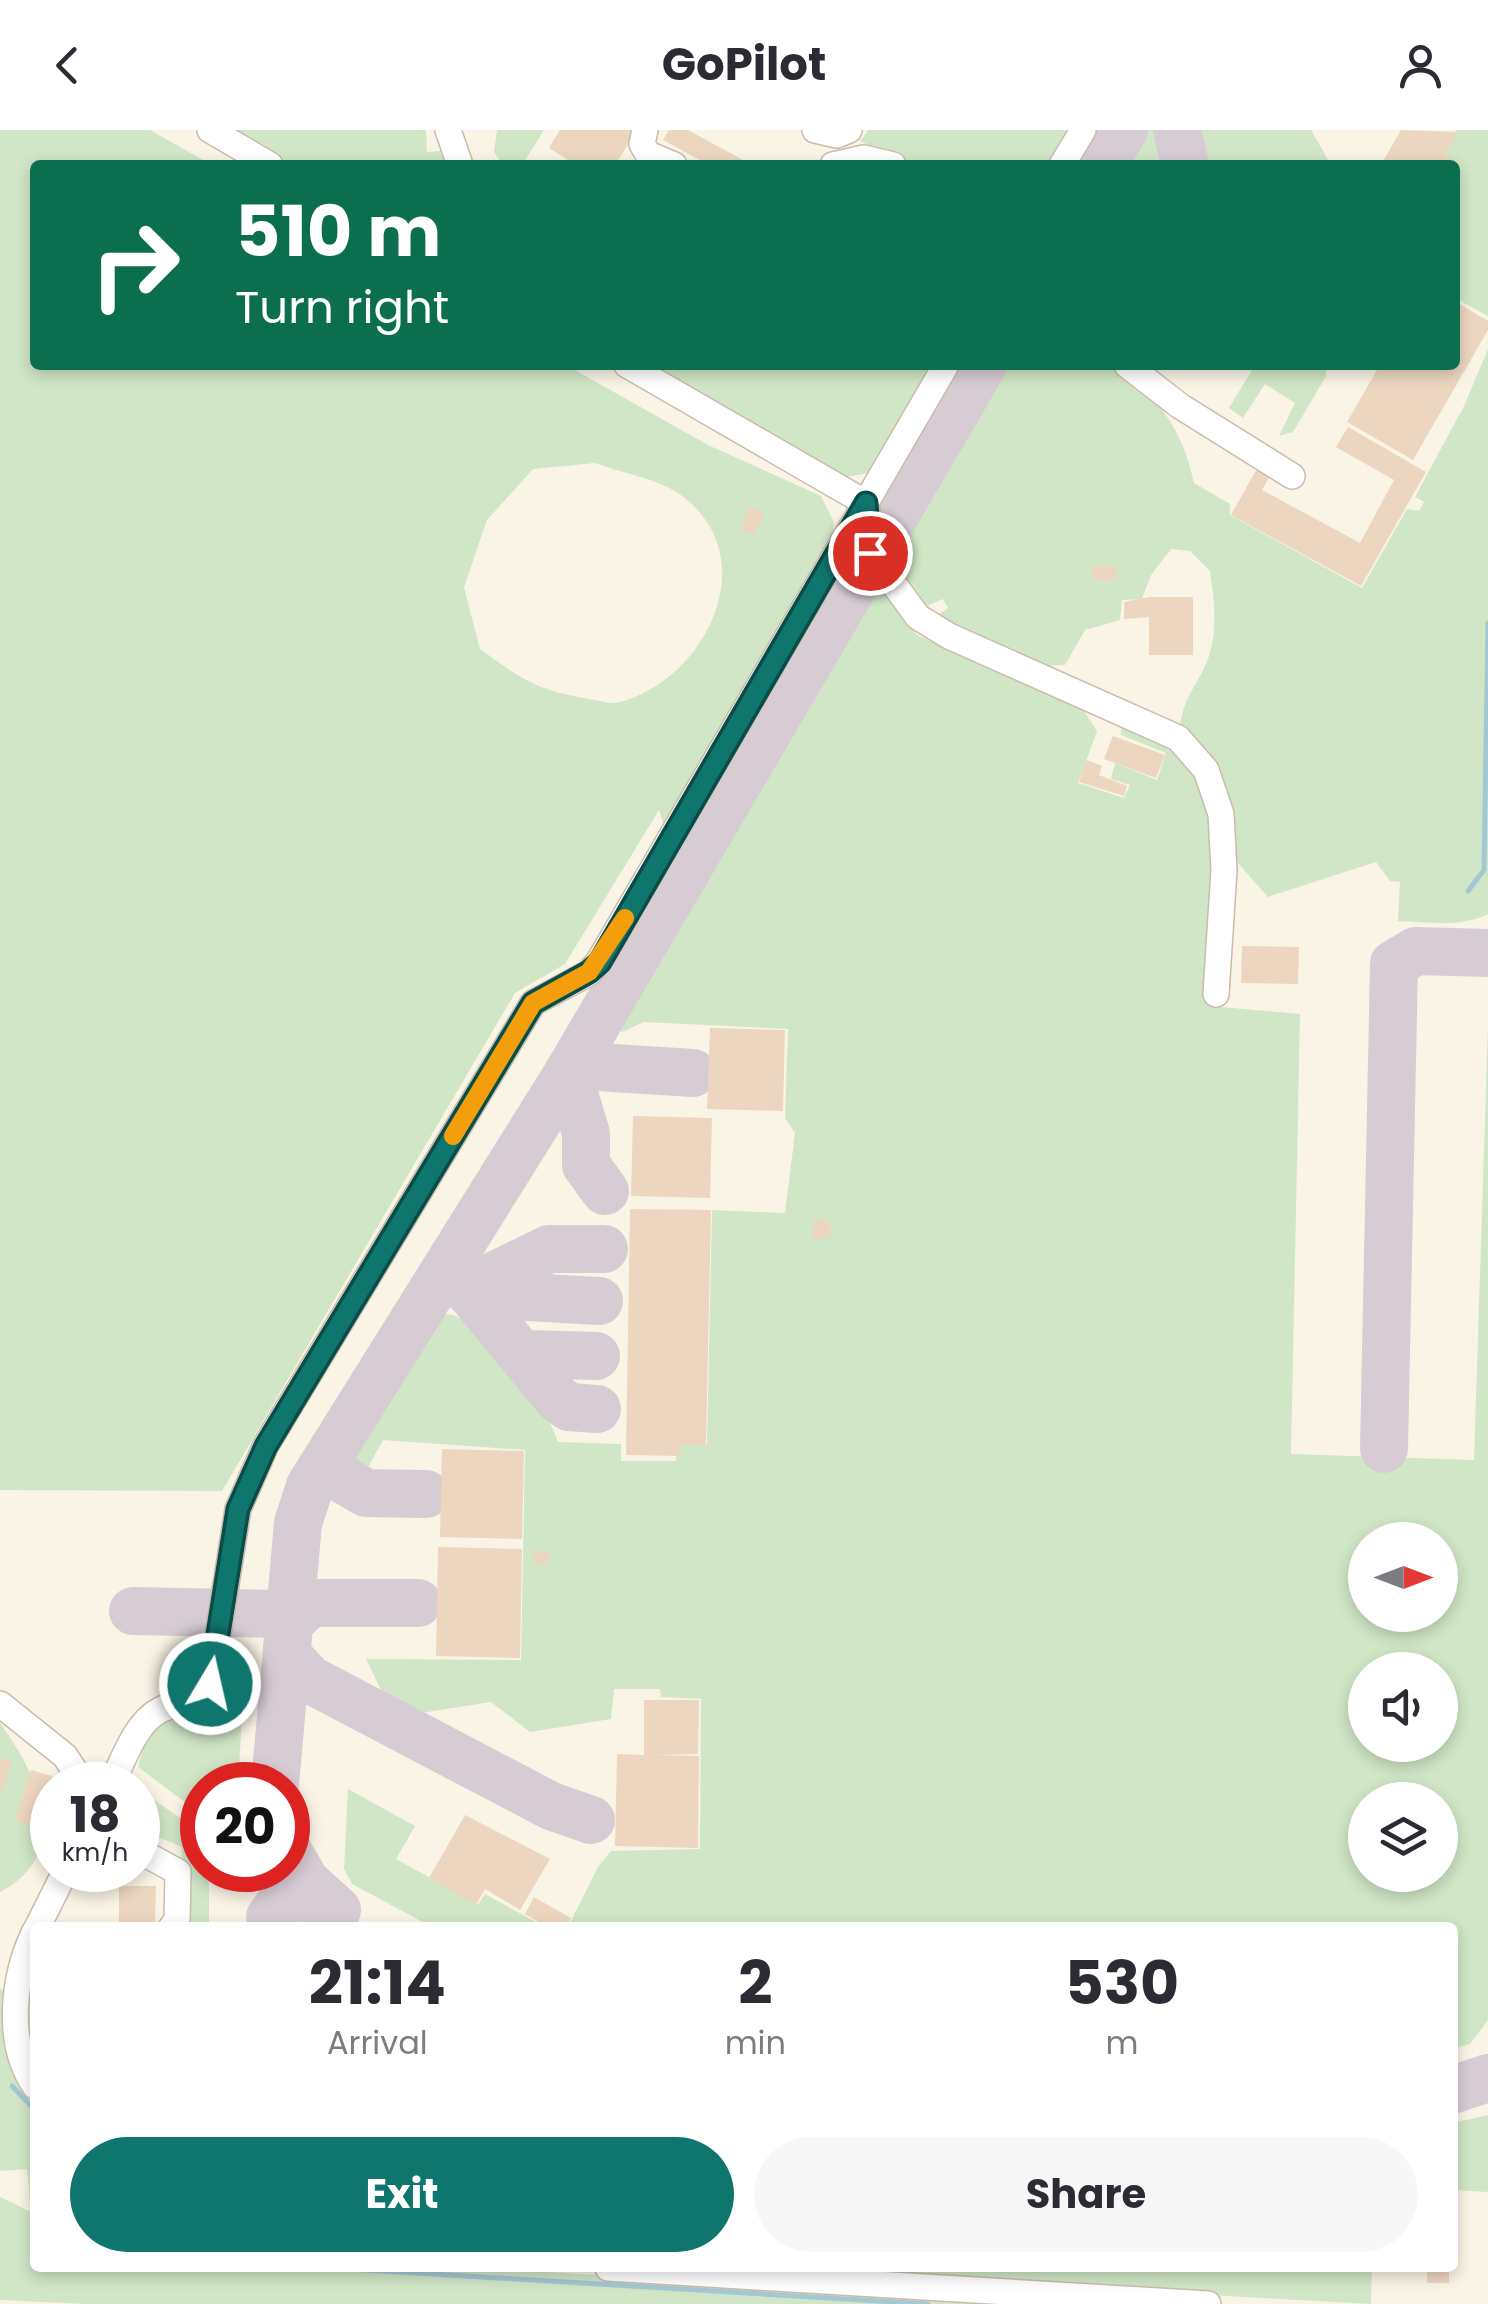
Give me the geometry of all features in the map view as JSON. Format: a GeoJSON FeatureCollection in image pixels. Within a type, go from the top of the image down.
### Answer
{"type":"FeatureCollection","features":[{"type":"Feature","properties":{"kind":"lane"},"geometry":{"type":"LineString","coordinates":[[210,130],[261,160]]}},
{"type":"Feature","properties":{"kind":"lane"},"geometry":{"type":"LineString","coordinates":[[448,130],[458,160]]}},
{"type":"Feature","properties":{"kind":"lane"},"geometry":{"type":"LineString","coordinates":[[645,130],[642,144],[648,154],[662,160]]}},
{"type":"Feature","properties":{"kind":"lane"},"geometry":{"type":"LineString","coordinates":[[815,130],[837,135],[849,130]]}},
{"type":"Feature","properties":{"kind":"lane"},"geometry":{"type":"LineString","coordinates":[[1065,160],[1083,130]]}},
{"type":"Feature","properties":{"kind":"lane"},"geometry":{"type":"LineString","coordinates":[[635,370],[866,503]]}},
{"type":"Feature","properties":{"kind":"lane"},"geometry":{"type":"LineString","coordinates":[[122,1762],[142,1724],[158,1711],[200,1697],[210,1684],[238,1509],[266,1446],[533,1003],[600,962],[943,370]]}},
{"type":"Feature","properties":{"kind":"lane"},"geometry":{"type":"LineString","coordinates":[[1134,370],[1180,406],[1292,476]]}},
{"type":"Feature","properties":{"kind":"lane"},"geometry":{"type":"LineString","coordinates":[[866,503],[870,553],[918,617],[949,636],[1178,738],[1206,770],[1221,814],[1224,870],[1216,994]]}},
{"type":"Feature","properties":{"kind":"lane"},"geometry":{"type":"LineString","coordinates":[[0,1704],[69,1762]]}},
{"type":"Feature","properties":{"kind":"lane"},"geometry":{"type":"LineString","coordinates":[[160,1862],[178,1872],[175,1922]]}},
{"type":"Feature","properties":{"kind":"lane"},"geometry":{"type":"LineString","coordinates":[[40,1922],[55,1892]]}},
{"type":"Feature","properties":{"kind":"lane"},"geometry":{"type":"LineString","coordinates":[[30,1942],[15,2008],[17,2036],[30,2072]]}},
{"type":"Feature","properties":{"kind":"lane"},"geometry":{"type":"LineString","coordinates":[[675,2272],[1208,2304]]}},
{"type":"Feature","properties":{"kind":"green space"},"geometry":{"type":"Polygon","coordinates":[[[0,130],[150,130],[203,160],[30,160],[30,370],[575,370],[708,445],[821,496],[834,522],[831,548],[665,829],[659,810],[565,964],[515,993],[222,1491],[0,1490],[0,130]],[[595,463],[533,469],[487,520],[464,587],[480,649],[542,687],[613,703],[651,689],[678,669],[700,643],[715,613],[722,582],[719,551],[706,521],[681,495],[651,480],[595,463]]]}},
{"type":"Feature","properties":{"kind":"green space"},"geometry":{"type":"Polygon","coordinates":[[[227,130],[426,130],[427,152],[441,151],[447,160],[278,160],[227,130]]]}},
{"type":"Feature","properties":{"kind":"green space"},"geometry":{"type":"Polygon","coordinates":[[[497,130],[544,130],[525,160],[499,160],[494,152],[497,130]]]}},
{"type":"Feature","properties":{"kind":"green space"},"geometry":{"type":"Polygon","coordinates":[[[868,130],[1067,130],[1068,139],[1056,160],[900,160],[860,141],[868,130]]]}},
{"type":"Feature","properties":{"kind":"green space"},"geometry":{"type":"Polygon","coordinates":[[[1139,130],[1165,130],[1174,160],[1121,160],[1139,130]]]}},
{"type":"Feature","properties":{"kind":"green space"},"geometry":{"type":"Polygon","coordinates":[[[1188,130],[1311,130],[1328,160],[1196,160],[1188,130]]]}},
{"type":"Feature","properties":{"kind":"green space"},"geometry":{"type":"Polygon","coordinates":[[[1456,130],[1488,130],[1488,316],[1460,301],[1460,160],[1450,160],[1444,154],[1456,130]]]}},
{"type":"Feature","properties":{"kind":"green space"},"geometry":{"type":"Polygon","coordinates":[[[1488,349],[1488,914],[1477,918],[1444,923],[1398,921],[1400,882],[1390,881],[1376,862],[1268,897],[1234,859],[1180,728],[1184,707],[1209,656],[1214,624],[1210,571],[1190,551],[1171,549],[1151,575],[1142,599],[1122,600],[1120,620],[1085,630],[1065,665],[1036,666],[935,617],[948,608],[943,599],[924,607],[894,568],[897,544],[998,370],[1120,370],[1166,416],[1183,446],[1194,483],[1230,504],[1230,515],[1362,588],[1407,509],[1419,511],[1424,502],[1415,497],[1464,406],[1488,349]]]}},
{"type":"Feature","properties":{"kind":"green space"},"geometry":{"type":"Polygon","coordinates":[[[652,370],[931,370],[869,473],[847,477],[652,370]]]}},
{"type":"Feature","properties":{"kind":"green space"},"geometry":{"type":"Polygon","coordinates":[[[1252,370],[1326,370],[1293,432],[1279,436],[1295,403],[1265,384],[1243,418],[1229,408],[1252,370]]]}},
{"type":"Feature","properties":{"kind":"green space"},"geometry":{"type":"Polygon","coordinates":[[[870,588],[883,590],[917,635],[1083,709],[1097,731],[1078,783],[1124,798],[1130,785],[1111,779],[1115,763],[1157,780],[1166,753],[1121,735],[1121,726],[1166,743],[1191,770],[1204,799],[1216,866],[1213,1001],[1221,1007],[1300,1014],[1291,1454],[1474,1460],[1488,1027],[1488,2020],[1470,2044],[1458,2048],[1458,1922],[570,1922],[598,1867],[611,1851],[700,1849],[701,1699],[661,1697],[660,1689],[614,1689],[611,1719],[530,1732],[491,1702],[408,1715],[382,1692],[366,1659],[521,1660],[525,1450],[383,1440],[365,1473],[345,1460],[436,1314],[455,1316],[475,1325],[493,1341],[527,1382],[558,1442],[621,1444],[621,1461],[676,1461],[677,1445],[707,1444],[712,1210],[785,1213],[795,1133],[785,1118],[788,1029],[644,1022],[622,1032],[612,1025],[870,588]]]}},
{"type":"Feature","properties":{"kind":"green space"},"geometry":{"type":"Polygon","coordinates":[[[244,1684],[239,1762],[180,1762],[180,1798],[160,1784],[160,1762],[139,1762],[150,1732],[156,1722],[174,1709],[244,1684]]]}},
{"type":"Feature","properties":{"kind":"green space"},"geometry":{"type":"Polygon","coordinates":[[[0,1723],[30,1774],[30,1866],[0,1892],[0,1723]]]}},
{"type":"Feature","properties":{"kind":"green space"},"geometry":{"type":"Polygon","coordinates":[[[348,1789],[415,1826],[396,1859],[478,1904],[485,1894],[536,1922],[423,1922],[352,1884],[344,1869],[348,1789]]]}},
{"type":"Feature","properties":{"kind":"green space"},"geometry":{"type":"Polygon","coordinates":[[[160,1804],[180,1818],[180,1846],[160,1838],[160,1804]]]}},
{"type":"Feature","properties":{"kind":"green space"},"geometry":{"type":"Polygon","coordinates":[[[180,1892],[209,1892],[209,1922],[179,1922],[180,1892]]]}},
{"type":"Feature","properties":{"kind":"green space"},"geometry":{"type":"Polygon","coordinates":[[[0,1988],[8,1996],[24,2085],[30,2093],[30,2201],[27,2169],[0,2171],[0,1988]]]}},
{"type":"Feature","properties":{"kind":"green space"},"geometry":{"type":"Polygon","coordinates":[[[1488,2115],[1488,2192],[1458,2190],[1458,2122],[1488,2115]]]}},
{"type":"Feature","properties":{"kind":"green space"},"geometry":{"type":"Polygon","coordinates":[[[0,2197],[30,2212],[30,2272],[546,2272],[1086,2304],[87,2304],[0,2300],[0,2197]]]}},
{"type":"Feature","properties":{"kind":"green space"},"geometry":{"type":"Polygon","coordinates":[[[790,2272],[1372,2272],[1371,2304],[790,2272]]]}},
{"type":"Feature","properties":{"kind":"building"},"geometry":{"type":"Polygon","coordinates":[[[560,130],[637,130],[618,160],[568,160],[549,148],[560,130]]]}},
{"type":"Feature","properties":{"kind":"building"},"geometry":{"type":"Polygon","coordinates":[[[669,130],[688,130],[743,160],[700,160],[663,140],[669,130]]]}},
{"type":"Feature","properties":{"kind":"building"},"geometry":{"type":"Polygon","coordinates":[[[1401,130],[1459,132],[1444,154],[1453,160],[1384,160],[1401,130]]]}},
{"type":"Feature","properties":{"kind":"building"},"geometry":{"type":"Polygon","coordinates":[[[1460,304],[1488,321],[1488,330],[1413,460],[1347,422],[1377,370],[1460,370],[1460,304]]]}},
{"type":"Feature","properties":{"kind":"building"},"geometry":{"type":"Polygon","coordinates":[[[1348,427],[1426,472],[1361,586],[1231,515],[1260,463],[1273,470],[1262,490],[1360,543],[1394,480],[1336,447],[1348,427]]]}},
{"type":"Feature","properties":{"kind":"building"},"geometry":{"type":"Polygon","coordinates":[[[749,507],[764,513],[755,535],[740,529],[749,507]]]}},
{"type":"Feature","properties":{"kind":"building"},"geometry":{"type":"Polygon","coordinates":[[[1092,566],[1117,566],[1117,580],[1092,580],[1092,566]]]}},
{"type":"Feature","properties":{"kind":"building"},"geometry":{"type":"Polygon","coordinates":[[[1149,597],[1193,597],[1193,655],[1149,655],[1149,617],[1124,619],[1124,602],[1149,597]]]}},
{"type":"Feature","properties":{"kind":"building"},"geometry":{"type":"Polygon","coordinates":[[[1113,736],[1165,755],[1156,778],[1104,759],[1113,736]]]}},
{"type":"Feature","properties":{"kind":"building"},"geometry":{"type":"Polygon","coordinates":[[[1086,760],[1102,766],[1099,775],[1127,786],[1124,796],[1079,782],[1086,760]]]}},
{"type":"Feature","properties":{"kind":"building"},"geometry":{"type":"Polygon","coordinates":[[[1242,946],[1299,947],[1298,984],[1241,983],[1242,946]]]}},
{"type":"Feature","properties":{"kind":"building"},"geometry":{"type":"Polygon","coordinates":[[[710,1028],[785,1030],[783,1111],[707,1109],[710,1028]]]}},
{"type":"Feature","properties":{"kind":"building"},"geometry":{"type":"Polygon","coordinates":[[[633,1116],[712,1118],[710,1198],[631,1196],[633,1116]]]}},
{"type":"Feature","properties":{"kind":"building"},"geometry":{"type":"Polygon","coordinates":[[[630,1209],[711,1210],[706,1445],[681,1445],[680,1456],[626,1455],[630,1209]]]}},
{"type":"Feature","properties":{"kind":"building"},"geometry":{"type":"Polygon","coordinates":[[[814,1219],[830,1220],[830,1238],[813,1238],[814,1219]]]}},
{"type":"Feature","properties":{"kind":"building"},"geometry":{"type":"Polygon","coordinates":[[[442,1449],[524,1451],[522,1539],[440,1537],[442,1449]]]}},
{"type":"Feature","properties":{"kind":"building"},"geometry":{"type":"Polygon","coordinates":[[[438,1547],[522,1549],[520,1658],[436,1656],[438,1547]]]}},
{"type":"Feature","properties":{"kind":"building"},"geometry":{"type":"Polygon","coordinates":[[[534,1551],[549,1551],[548,1565],[534,1565],[534,1551]]]}},
{"type":"Feature","properties":{"kind":"building"},"geometry":{"type":"Polygon","coordinates":[[[644,1700],[699,1700],[698,1754],[655,1755],[699,1756],[698,1848],[615,1846],[617,1754],[644,1755],[644,1700]]]}},
{"type":"Feature","properties":{"kind":"building"},"geometry":{"type":"Polygon","coordinates":[[[0,1758],[12,1761],[1,1796],[0,1796],[0,1758]]]}},
{"type":"Feature","properties":{"kind":"building"},"geometry":{"type":"Polygon","coordinates":[[[30,1773],[30,1825],[15,1821],[30,1773]]]}},
{"type":"Feature","properties":{"kind":"building"},"geometry":{"type":"Polygon","coordinates":[[[465,1815],[550,1859],[520,1910],[485,1889],[476,1905],[429,1878],[465,1815]]]}},
{"type":"Feature","properties":{"kind":"building"},"geometry":{"type":"Polygon","coordinates":[[[119,1892],[156,1892],[155,1922],[119,1922],[119,1892]]]}},
{"type":"Feature","properties":{"kind":"building"},"geometry":{"type":"Polygon","coordinates":[[[534,1897],[571,1918],[569,1922],[539,1922],[525,1914],[534,1897]]]}},
{"type":"Feature","properties":{"kind":"building"},"geometry":{"type":"Polygon","coordinates":[[[1427,2272],[1449,2272],[1449,2283],[1427,2283],[1427,2272]]]}},
{"type":"Feature","properties":{"kind":"waterway"},"geometry":{"type":"LineString","coordinates":[[1468,891],[1484,870],[1488,623]]}},
{"type":"Feature","properties":{"kind":"waterway"},"geometry":{"type":"LineString","coordinates":[[12,2086],[30,2105]]}},
{"type":"Feature","properties":{"kind":"waterway"},"geometry":{"type":"LineString","coordinates":[[399,2272],[928,2304]]}},
{"type":"Feature","properties":{"kind":"taxiway"},"geometry":{"type":"LineString","coordinates":[[1106,160],[1124,130]]}},
{"type":"Feature","properties":{"kind":"taxiway"},"geometry":{"type":"LineString","coordinates":[[1177,130],[1184,160]]}},
{"type":"Feature","properties":{"kind":"taxiway"},"geometry":{"type":"LineString","coordinates":[[277,1762],[298,1523],[310,1486],[568,1073],[980,370]]}},
{"type":"Feature","properties":{"kind":"taxiway"},"geometry":{"type":"LineString","coordinates":[[1384,1449],[1394,964],[1416,951],[1488,953]]}},
{"type":"Feature","properties":{"kind":"taxiway"},"geometry":{"type":"LineString","coordinates":[[605,1191],[586,1165],[586,1134],[568,1073],[598,1067],[693,1073]]}},
{"type":"Feature","properties":{"kind":"taxiway"},"geometry":{"type":"LineString","coordinates":[[452,1264],[458,1278],[483,1281],[549,1249],[604,1249]]}},
{"type":"Feature","properties":{"kind":"taxiway"},"geometry":{"type":"LineString","coordinates":[[458,1278],[558,1399],[569,1407],[597,1409]]}},
{"type":"Feature","properties":{"kind":"taxiway"},"geometry":{"type":"LineString","coordinates":[[464,1288],[490,1295],[599,1301]]}},
{"type":"Feature","properties":{"kind":"taxiway"},"geometry":{"type":"LineString","coordinates":[[518,1350],[528,1354],[596,1356]]}},
{"type":"Feature","properties":{"kind":"taxiway"},"geometry":{"type":"LineString","coordinates":[[322,1467],[366,1493],[426,1494]]}},
{"type":"Feature","properties":{"kind":"taxiway"},"geometry":{"type":"LineString","coordinates":[[281,1614],[290,1622],[310,1603],[418,1603]]}},
{"type":"Feature","properties":{"kind":"taxiway"},"geometry":{"type":"LineString","coordinates":[[133,1611],[281,1614],[292,1604]]}},
{"type":"Feature","properties":{"kind":"taxiway"},"geometry":{"type":"LineString","coordinates":[[289,1657],[309,1679],[551,1806],[591,1820]]}},
{"type":"Feature","properties":{"kind":"taxiway"},"geometry":{"type":"LineString","coordinates":[[270,1917],[283,1899],[294,1895],[337,1910],[310,1886]]}},
{"type":"Feature","properties":{"kind":"taxiway"},"geometry":{"type":"LineString","coordinates":[[1458,2088],[1488,2078]]}},
{"type":"Feature","properties":{"kind":"slow traffic"},"geometry":{"type":"LineString","coordinates":[[453,1136],[533,1003],[600,962],[625,918]]}},
{"type":"Feature","properties":{"kind":"route"},"geometry":{"type":"LineString","coordinates":[[210,1684],[238,1509],[266,1446],[533,1003],[600,962],[866,503],[870,553]]}}]}
